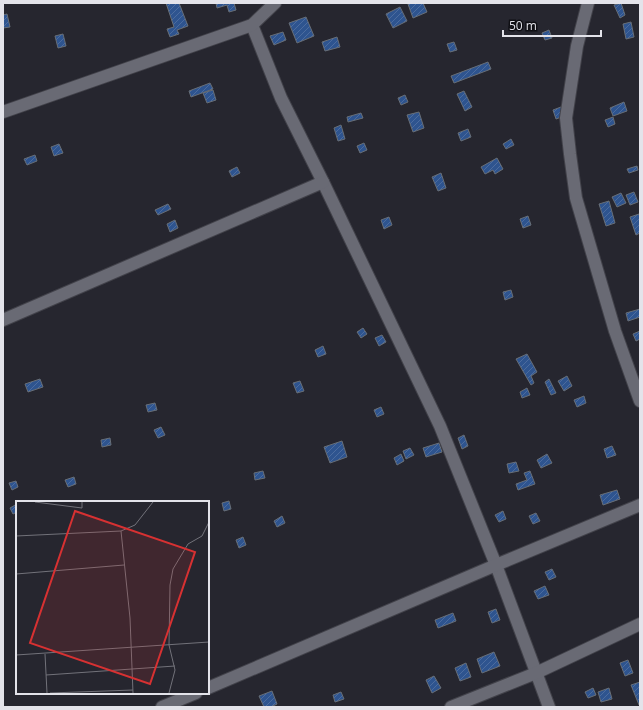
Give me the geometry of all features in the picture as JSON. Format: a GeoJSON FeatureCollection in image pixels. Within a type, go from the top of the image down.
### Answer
{"type":"FeatureCollection","features":[{"type":"Feature","properties":{"kind":"street"},"geometry":{"type":"LineString","coordinates":[[3,112],[252,25],[275,3]]}},
{"type":"Feature","properties":{"kind":"street"},"geometry":{"type":"LineString","coordinates":[[588,3],[577,46],[566,118],[571,161],[576,198],[615,331],[640,401]]}},
{"type":"Feature","properties":{"kind":"street"},"geometry":{"type":"LineString","coordinates":[[252,25],[281,98],[440,426],[496,565],[549,707]]}},
{"type":"Feature","properties":{"kind":"street"},"geometry":{"type":"LineString","coordinates":[[3,320],[323,182]]}},
{"type":"Feature","properties":{"kind":"street"},"geometry":{"type":"LineString","coordinates":[[209,688],[640,505]]}},
{"type":"Feature","properties":{"kind":"street"},"geometry":{"type":"LineString","coordinates":[[452,707],[536,673],[640,624]]}},
{"type":"Feature","properties":{"kind":"street"},"geometry":{"type":"LineString","coordinates":[[162,707],[194,694]]}},
{"type":"Feature","properties":{"kind":"building"},"geometry":{"type":"Polygon","coordinates":[[[166,3],[179,3],[188,26],[177,30],[179,34],[170,37],[167,29],[174,27],[166,3]]]}},
{"type":"Feature","properties":{"kind":"building"},"geometry":{"type":"Polygon","coordinates":[[[216,3],[234,3],[236,10],[229,12],[227,5],[217,8],[216,3]]]}},
{"type":"Feature","properties":{"kind":"building"},"geometry":{"type":"Polygon","coordinates":[[[423,3],[427,12],[413,18],[408,4],[423,3]]]}},
{"type":"Feature","properties":{"kind":"building"},"geometry":{"type":"Polygon","coordinates":[[[621,3],[625,15],[620,18],[614,5],[621,3]]]}},
{"type":"Feature","properties":{"kind":"building"},"geometry":{"type":"Polygon","coordinates":[[[400,7],[407,21],[393,28],[386,14],[400,7]]]}},
{"type":"Feature","properties":{"kind":"building"},"geometry":{"type":"Polygon","coordinates":[[[7,14],[10,27],[3,28],[3,15],[7,14]]]}},
{"type":"Feature","properties":{"kind":"building"},"geometry":{"type":"Polygon","coordinates":[[[306,17],[314,36],[297,43],[289,23],[306,17]]]}},
{"type":"Feature","properties":{"kind":"building"},"geometry":{"type":"Polygon","coordinates":[[[631,22],[634,37],[626,39],[623,24],[631,22]]]}},
{"type":"Feature","properties":{"kind":"building"},"geometry":{"type":"Polygon","coordinates":[[[549,30],[552,38],[545,40],[542,33],[549,30]]]}},
{"type":"Feature","properties":{"kind":"building"},"geometry":{"type":"Polygon","coordinates":[[[283,32],[286,40],[274,45],[270,36],[283,32]]]}},
{"type":"Feature","properties":{"kind":"building"},"geometry":{"type":"Polygon","coordinates":[[[63,34],[66,46],[58,48],[55,36],[63,34]]]}},
{"type":"Feature","properties":{"kind":"building"},"geometry":{"type":"Polygon","coordinates":[[[337,37],[340,47],[325,51],[322,42],[337,37]]]}},
{"type":"Feature","properties":{"kind":"building"},"geometry":{"type":"Polygon","coordinates":[[[454,42],[457,50],[450,52],[447,44],[454,42]]]}},
{"type":"Feature","properties":{"kind":"building"},"geometry":{"type":"Polygon","coordinates":[[[488,62],[491,69],[454,83],[451,76],[488,62]]]}},
{"type":"Feature","properties":{"kind":"building"},"geometry":{"type":"Polygon","coordinates":[[[210,83],[213,89],[191,97],[189,91],[210,83]]]}},
{"type":"Feature","properties":{"kind":"building"},"geometry":{"type":"Polygon","coordinates":[[[213,90],[216,100],[207,103],[203,93],[213,90]]]}},
{"type":"Feature","properties":{"kind":"building"},"geometry":{"type":"Polygon","coordinates":[[[464,91],[472,107],[465,111],[457,94],[464,91]]]}},
{"type":"Feature","properties":{"kind":"building"},"geometry":{"type":"Polygon","coordinates":[[[405,95],[408,102],[401,105],[398,98],[405,95]]]}},
{"type":"Feature","properties":{"kind":"building"},"geometry":{"type":"Polygon","coordinates":[[[624,102],[627,111],[613,116],[610,108],[624,102]]]}},
{"type":"Feature","properties":{"kind":"building"},"geometry":{"type":"Polygon","coordinates":[[[561,107],[564,116],[556,119],[553,110],[561,107]]]}},
{"type":"Feature","properties":{"kind":"building"},"geometry":{"type":"Polygon","coordinates":[[[419,112],[424,128],[413,132],[407,115],[419,112]]]}},
{"type":"Feature","properties":{"kind":"building"},"geometry":{"type":"Polygon","coordinates":[[[361,113],[363,118],[348,122],[347,117],[361,113]]]}},
{"type":"Feature","properties":{"kind":"building"},"geometry":{"type":"Polygon","coordinates":[[[613,117],[615,124],[608,127],[605,120],[613,117]]]}},
{"type":"Feature","properties":{"kind":"building"},"geometry":{"type":"Polygon","coordinates":[[[341,125],[345,139],[338,141],[334,128],[341,125]]]}},
{"type":"Feature","properties":{"kind":"building"},"geometry":{"type":"Polygon","coordinates":[[[468,129],[471,137],[461,141],[458,133],[468,129]]]}},
{"type":"Feature","properties":{"kind":"building"},"geometry":{"type":"Polygon","coordinates":[[[511,139],[514,145],[506,149],[503,144],[511,139]]]}},
{"type":"Feature","properties":{"kind":"building"},"geometry":{"type":"Polygon","coordinates":[[[364,143],[367,150],[360,153],[357,146],[364,143]]]}},
{"type":"Feature","properties":{"kind":"building"},"geometry":{"type":"Polygon","coordinates":[[[59,144],[63,153],[54,156],[51,147],[59,144]]]}},
{"type":"Feature","properties":{"kind":"building"},"geometry":{"type":"Polygon","coordinates":[[[35,155],[37,161],[27,165],[24,159],[35,155]]]}},
{"type":"Feature","properties":{"kind":"building"},"geometry":{"type":"Polygon","coordinates":[[[497,158],[503,169],[495,174],[493,170],[485,174],[481,167],[497,158]]]}},
{"type":"Feature","properties":{"kind":"building"},"geometry":{"type":"Polygon","coordinates":[[[637,166],[638,170],[629,173],[627,169],[637,166]]]}},
{"type":"Feature","properties":{"kind":"building"},"geometry":{"type":"Polygon","coordinates":[[[237,167],[240,173],[232,177],[229,171],[237,167]]]}},
{"type":"Feature","properties":{"kind":"building"},"geometry":{"type":"Polygon","coordinates":[[[441,173],[446,188],[438,191],[432,177],[441,173]]]}},
{"type":"Feature","properties":{"kind":"building"},"geometry":{"type":"Polygon","coordinates":[[[634,192],[638,202],[630,205],[626,195],[634,192]]]}},
{"type":"Feature","properties":{"kind":"building"},"geometry":{"type":"Polygon","coordinates":[[[621,193],[626,203],[617,207],[612,197],[621,193]]]}},
{"type":"Feature","properties":{"kind":"building"},"geometry":{"type":"Polygon","coordinates":[[[609,201],[615,223],[606,226],[599,204],[609,201]]]}},
{"type":"Feature","properties":{"kind":"building"},"geometry":{"type":"Polygon","coordinates":[[[168,204],[171,209],[158,215],[155,210],[168,204]]]}},
{"type":"Feature","properties":{"kind":"building"},"geometry":{"type":"Polygon","coordinates":[[[639,214],[640,233],[636,235],[630,217],[639,214]]]}},
{"type":"Feature","properties":{"kind":"building"},"geometry":{"type":"Polygon","coordinates":[[[528,216],[531,225],[523,228],[520,219],[528,216]]]}},
{"type":"Feature","properties":{"kind":"building"},"geometry":{"type":"Polygon","coordinates":[[[389,217],[392,225],[384,229],[381,220],[389,217]]]}},
{"type":"Feature","properties":{"kind":"building"},"geometry":{"type":"Polygon","coordinates":[[[175,220],[178,228],[170,232],[167,224],[175,220]]]}},
{"type":"Feature","properties":{"kind":"building"},"geometry":{"type":"Polygon","coordinates":[[[511,290],[513,297],[505,300],[503,292],[511,290]]]}},
{"type":"Feature","properties":{"kind":"building"},"geometry":{"type":"Polygon","coordinates":[[[640,309],[640,317],[628,321],[626,313],[640,309]]]}},
{"type":"Feature","properties":{"kind":"building"},"geometry":{"type":"Polygon","coordinates":[[[363,328],[367,334],[361,338],[357,332],[363,328]]]}},
{"type":"Feature","properties":{"kind":"building"},"geometry":{"type":"Polygon","coordinates":[[[640,331],[640,339],[636,341],[633,334],[640,331]]]}},
{"type":"Feature","properties":{"kind":"building"},"geometry":{"type":"Polygon","coordinates":[[[382,335],[386,342],[379,346],[375,338],[382,335]]]}},
{"type":"Feature","properties":{"kind":"building"},"geometry":{"type":"Polygon","coordinates":[[[323,346],[326,354],[318,357],[315,350],[323,346]]]}},
{"type":"Feature","properties":{"kind":"building"},"geometry":{"type":"Polygon","coordinates":[[[527,354],[537,372],[531,376],[534,383],[531,385],[516,359],[527,354]]]}},
{"type":"Feature","properties":{"kind":"building"},"geometry":{"type":"Polygon","coordinates":[[[567,376],[572,386],[564,391],[558,381],[567,376]]]}},
{"type":"Feature","properties":{"kind":"building"},"geometry":{"type":"Polygon","coordinates":[[[40,379],[43,387],[28,392],[25,384],[40,379]]]}},
{"type":"Feature","properties":{"kind":"building"},"geometry":{"type":"Polygon","coordinates":[[[549,379],[556,393],[551,395],[545,382],[549,379]]]}},
{"type":"Feature","properties":{"kind":"building"},"geometry":{"type":"Polygon","coordinates":[[[300,381],[304,391],[297,393],[293,383],[300,381]]]}},
{"type":"Feature","properties":{"kind":"building"},"geometry":{"type":"Polygon","coordinates":[[[527,388],[530,395],[522,398],[520,392],[527,388]]]}},
{"type":"Feature","properties":{"kind":"building"},"geometry":{"type":"Polygon","coordinates":[[[584,396],[586,403],[577,407],[574,400],[584,396]]]}},
{"type":"Feature","properties":{"kind":"building"},"geometry":{"type":"Polygon","coordinates":[[[155,403],[157,410],[148,412],[146,405],[155,403]]]}},
{"type":"Feature","properties":{"kind":"building"},"geometry":{"type":"Polygon","coordinates":[[[381,407],[384,414],[377,417],[374,410],[381,407]]]}},
{"type":"Feature","properties":{"kind":"building"},"geometry":{"type":"Polygon","coordinates":[[[161,427],[165,435],[158,438],[154,430],[161,427]]]}},
{"type":"Feature","properties":{"kind":"building"},"geometry":{"type":"Polygon","coordinates":[[[464,435],[468,446],[462,449],[458,438],[464,435]]]}},
{"type":"Feature","properties":{"kind":"building"},"geometry":{"type":"Polygon","coordinates":[[[110,438],[111,445],[102,447],[101,440],[110,438]]]}},
{"type":"Feature","properties":{"kind":"building"},"geometry":{"type":"Polygon","coordinates":[[[342,441],[347,457],[330,463],[324,447],[342,441]]]}},
{"type":"Feature","properties":{"kind":"building"},"geometry":{"type":"Polygon","coordinates":[[[439,443],[442,452],[426,457],[423,448],[439,443]]]}},
{"type":"Feature","properties":{"kind":"building"},"geometry":{"type":"Polygon","coordinates":[[[612,446],[616,455],[607,458],[604,449],[612,446]]]}},
{"type":"Feature","properties":{"kind":"building"},"geometry":{"type":"Polygon","coordinates":[[[410,448],[414,455],[406,459],[403,451],[410,448]]]}},
{"type":"Feature","properties":{"kind":"building"},"geometry":{"type":"Polygon","coordinates":[[[401,454],[404,461],[397,465],[394,458],[401,454]]]}},
{"type":"Feature","properties":{"kind":"building"},"geometry":{"type":"Polygon","coordinates":[[[547,454],[552,463],[541,468],[537,460],[547,454]]]}},
{"type":"Feature","properties":{"kind":"building"},"geometry":{"type":"Polygon","coordinates":[[[516,462],[519,471],[509,473],[507,464],[516,462]]]}},
{"type":"Feature","properties":{"kind":"building"},"geometry":{"type":"Polygon","coordinates":[[[263,471],[265,478],[255,480],[254,473],[263,471]]]}},
{"type":"Feature","properties":{"kind":"building"},"geometry":{"type":"Polygon","coordinates":[[[530,471],[535,484],[518,490],[516,484],[527,480],[524,473],[530,471]]]}},
{"type":"Feature","properties":{"kind":"building"},"geometry":{"type":"Polygon","coordinates":[[[74,477],[76,484],[68,487],[65,480],[74,477]]]}},
{"type":"Feature","properties":{"kind":"building"},"geometry":{"type":"Polygon","coordinates":[[[16,481],[18,487],[12,490],[9,483],[16,481]]]}},
{"type":"Feature","properties":{"kind":"building"},"geometry":{"type":"Polygon","coordinates":[[[617,490],[620,499],[603,505],[600,495],[617,490]]]}},
{"type":"Feature","properties":{"kind":"building"},"geometry":{"type":"Polygon","coordinates":[[[229,501],[231,509],[224,511],[222,503],[229,501]]]}},
{"type":"Feature","properties":{"kind":"building"},"geometry":{"type":"Polygon","coordinates":[[[16,505],[16,512],[13,514],[10,508],[16,505]]]}},
{"type":"Feature","properties":{"kind":"building"},"geometry":{"type":"Polygon","coordinates":[[[503,511],[506,519],[499,522],[495,515],[503,511]]]}},
{"type":"Feature","properties":{"kind":"building"},"geometry":{"type":"Polygon","coordinates":[[[536,513],[540,521],[533,524],[529,516],[536,513]]]}},
{"type":"Feature","properties":{"kind":"building"},"geometry":{"type":"Polygon","coordinates":[[[282,516],[285,523],[277,527],[274,521],[282,516]]]}},
{"type":"Feature","properties":{"kind":"building"},"geometry":{"type":"Polygon","coordinates":[[[243,537],[246,545],[239,548],[236,540],[243,537]]]}},
{"type":"Feature","properties":{"kind":"building"},"geometry":{"type":"Polygon","coordinates":[[[552,569],[556,577],[549,580],[545,572],[552,569]]]}},
{"type":"Feature","properties":{"kind":"building"},"geometry":{"type":"Polygon","coordinates":[[[545,586],[549,595],[538,599],[534,591],[545,586]]]}},
{"type":"Feature","properties":{"kind":"building"},"geometry":{"type":"Polygon","coordinates":[[[496,609],[500,620],[492,623],[488,612],[496,609]]]}},
{"type":"Feature","properties":{"kind":"building"},"geometry":{"type":"Polygon","coordinates":[[[453,613],[456,621],[438,628],[435,620],[453,613]]]}},
{"type":"Feature","properties":{"kind":"building"},"geometry":{"type":"Polygon","coordinates":[[[494,652],[500,666],[482,673],[477,659],[494,652]]]}},
{"type":"Feature","properties":{"kind":"building"},"geometry":{"type":"Polygon","coordinates":[[[628,660],[633,673],[625,676],[620,663],[628,660]]]}},
{"type":"Feature","properties":{"kind":"building"},"geometry":{"type":"Polygon","coordinates":[[[466,663],[471,677],[460,681],[455,668],[466,663]]]}},
{"type":"Feature","properties":{"kind":"building"},"geometry":{"type":"Polygon","coordinates":[[[434,676],[441,688],[432,693],[426,680],[434,676]]]}},
{"type":"Feature","properties":{"kind":"building"},"geometry":{"type":"Polygon","coordinates":[[[640,682],[640,704],[639,705],[631,685],[640,682]]]}},
{"type":"Feature","properties":{"kind":"building"},"geometry":{"type":"Polygon","coordinates":[[[593,688],[596,695],[588,698],[585,692],[593,688]]]}},
{"type":"Feature","properties":{"kind":"building"},"geometry":{"type":"Polygon","coordinates":[[[609,688],[612,699],[601,702],[598,692],[609,688]]]}},
{"type":"Feature","properties":{"kind":"building"},"geometry":{"type":"Polygon","coordinates":[[[272,691],[277,704],[271,707],[264,707],[259,696],[272,691]]]}},
{"type":"Feature","properties":{"kind":"building"},"geometry":{"type":"Polygon","coordinates":[[[341,692],[344,699],[335,702],[333,695],[341,692]]]}}]}
